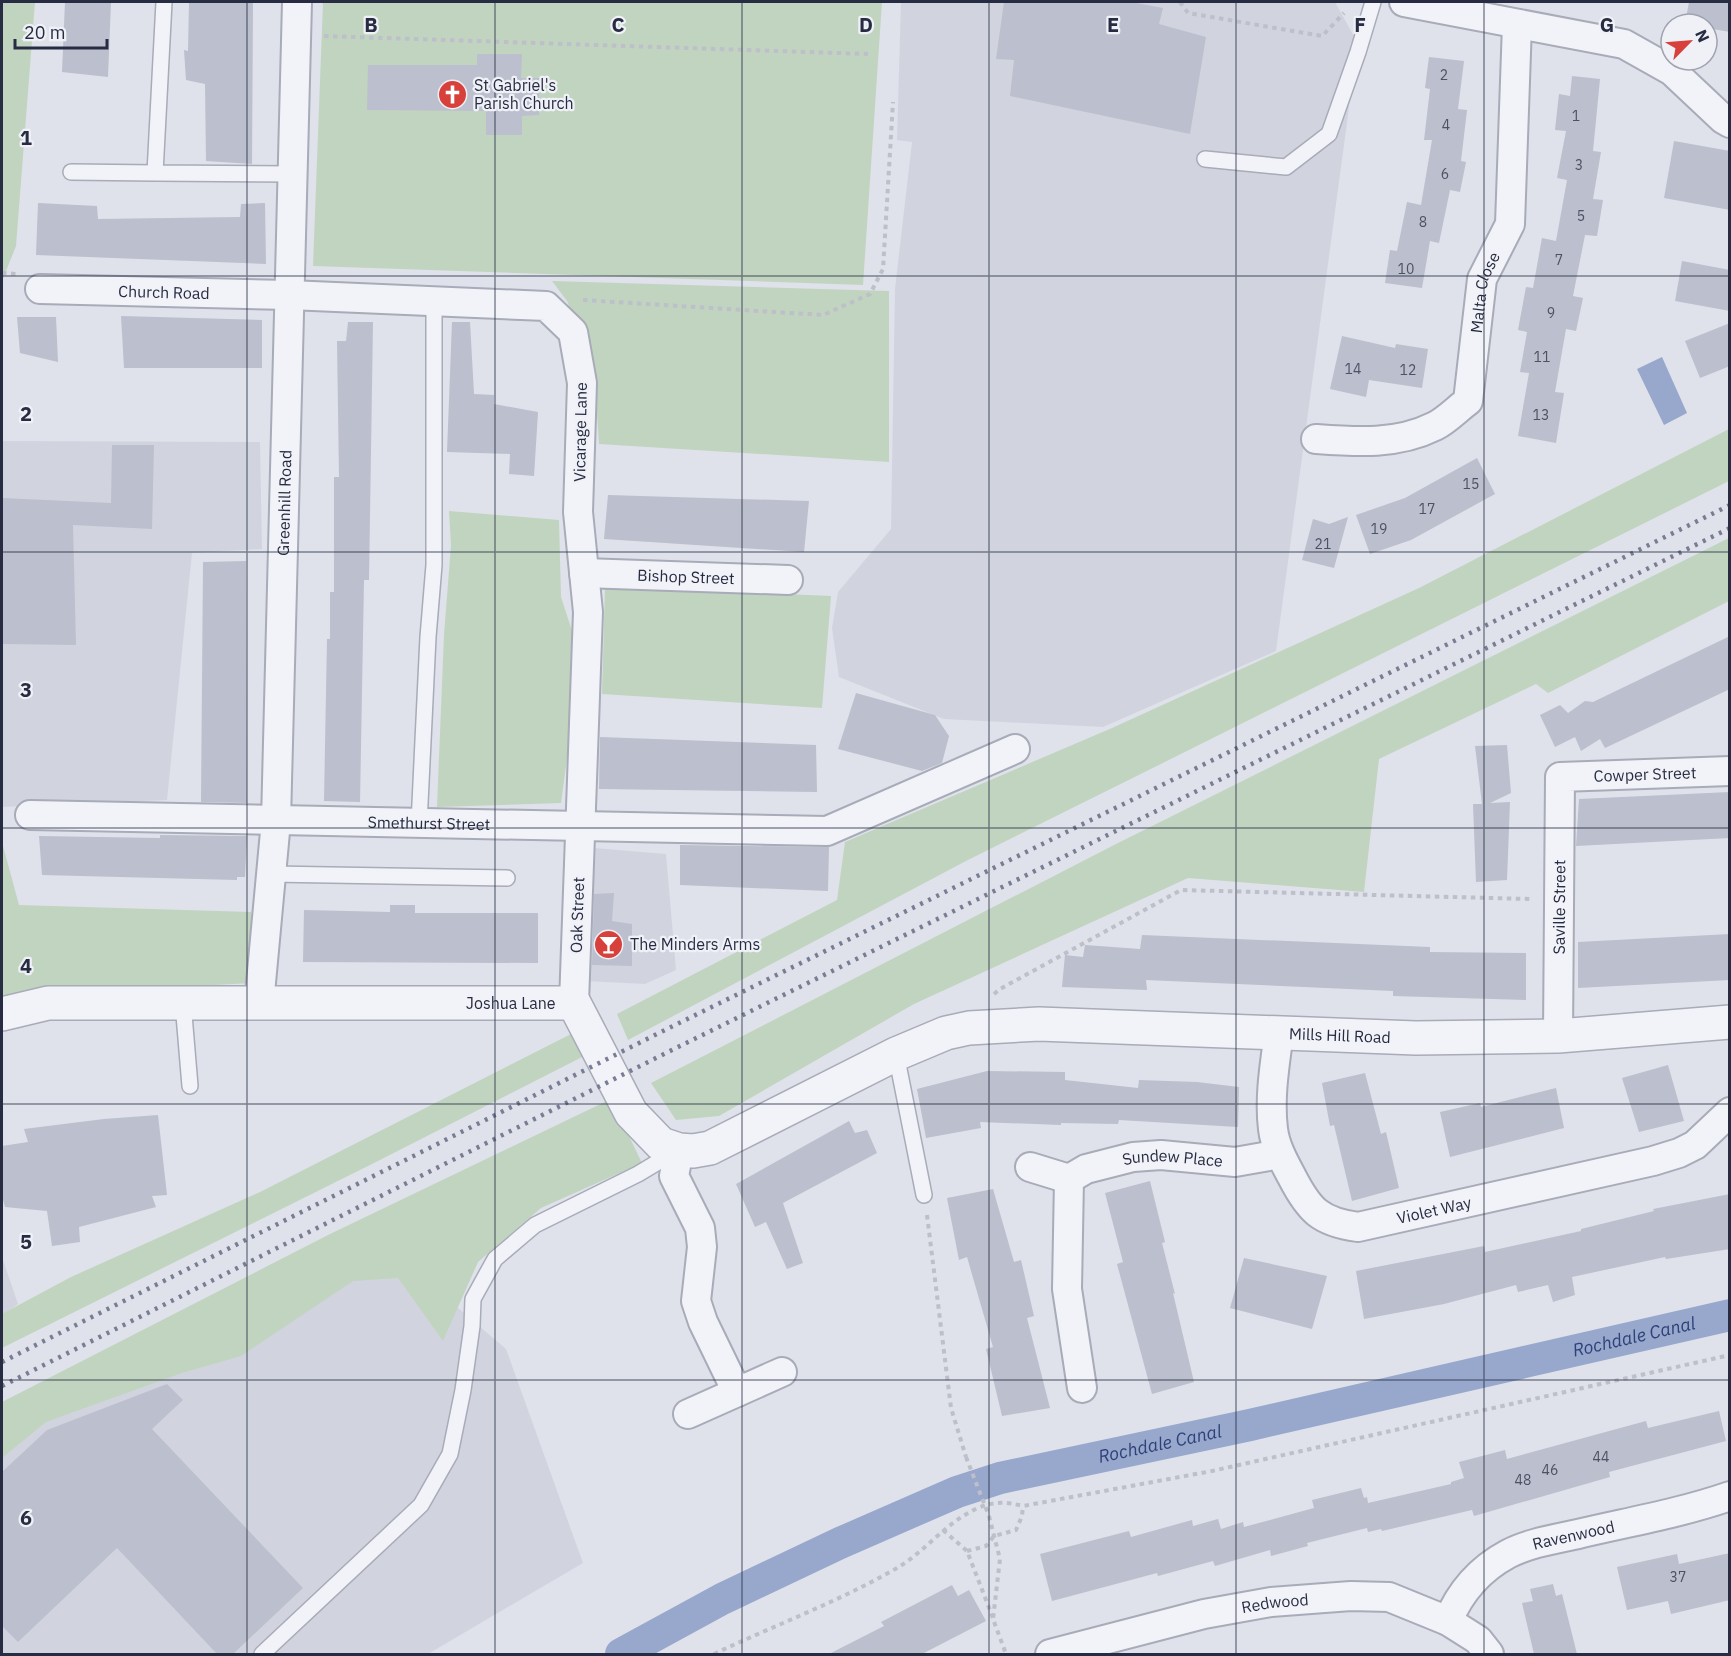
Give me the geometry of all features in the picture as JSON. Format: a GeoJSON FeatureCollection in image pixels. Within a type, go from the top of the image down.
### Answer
{"type":"FeatureCollection","features":[{"type":"Feature","properties":{"kind":"street","name":"Greenhill Road"},"geometry":{"type":"LineString","coordinates":[[260,1004],[276,821],[297,2]]}},
{"type":"Feature","properties":{"kind":"street"},"geometry":{"type":"LineString","coordinates":[[1404,2],[1624,44],[1672,71],[1730,123]]}},
{"type":"Feature","properties":{"kind":"street","name":"Malta Close"},"geometry":{"type":"LineString","coordinates":[[1316,439],[1370,443],[1411,436],[1437,426],[1468,401],[1482,279],[1510,224],[1517,24]]}},
{"type":"Feature","properties":{"kind":"street","name":"Church Road"},"geometry":{"type":"LineString","coordinates":[[29,282],[289,295]]}},
{"type":"Feature","properties":{"kind":"street"},"geometry":{"type":"LineString","coordinates":[[289,295],[546,306]]}},
{"type":"Feature","properties":{"kind":"street","name":"Vicarage Lane"},"geometry":{"type":"LineString","coordinates":[[546,306],[573,332],[582,382],[578,512],[588,612],[581,827]]}},
{"type":"Feature","properties":{"kind":"street","name":"Bishop Street"},"geometry":{"type":"LineString","coordinates":[[584,573],[788,580]]}},
{"type":"Feature","properties":{"kind":"street","name":"Smethurst Street"},"geometry":{"type":"LineString","coordinates":[[30,815],[827,831],[1015,749]]}},
{"type":"Feature","properties":{"kind":"street","name":"Cowper Street"},"geometry":{"type":"LineString","coordinates":[[1560,777],[1730,771]]}},
{"type":"Feature","properties":{"kind":"street","name":"Saville Street"},"geometry":{"type":"LineString","coordinates":[[1558,1036],[1560,777]]}},
{"type":"Feature","properties":{"kind":"street","name":"Oak Street"},"geometry":{"type":"LineString","coordinates":[[574,1003],[581,827]]}},
{"type":"Feature","properties":{"kind":"street","name":"Joshua Lane"},"geometry":{"type":"LineString","coordinates":[[2,1014],[48,1003],[574,1003],[631,1113],[661,1144],[676,1149]]}},
{"type":"Feature","properties":{"kind":"street","name":"Mills Hill Road"},"geometry":{"type":"LineString","coordinates":[[896,1054],[951,1032],[969,1028],[1039,1024],[1416,1038],[1558,1036],[1730,1022]]}},
{"type":"Feature","properties":{"kind":"street","name":"Violet Way"},"geometry":{"type":"LineString","coordinates":[[1279,1032],[1273,1079],[1273,1130],[1280,1154],[1302,1197],[1313,1211],[1334,1222],[1358,1227],[1653,1161],[1679,1153],[1695,1145],[1730,1112]]}},
{"type":"Feature","properties":{"kind":"street"},"geometry":{"type":"LineString","coordinates":[[737,1392],[703,1322],[696,1301],[702,1248],[699,1228],[674,1176],[676,1149],[693,1151],[710,1148],[896,1054]]}},
{"type":"Feature","properties":{"kind":"street","name":"Sundew Place"},"geometry":{"type":"LineString","coordinates":[[1069,1179],[1086,1169],[1133,1157],[1161,1155],[1235,1162],[1280,1154]]}},
{"type":"Feature","properties":{"kind":"street"},"geometry":{"type":"LineString","coordinates":[[1030,1167],[1069,1179],[1067,1289],[1082,1388]]}},
{"type":"Feature","properties":{"kind":"street"},"geometry":{"type":"LineString","coordinates":[[688,1414],[782,1372]]}},
{"type":"Feature","properties":{"kind":"street","name":"Ravenwood"},"geometry":{"type":"LineString","coordinates":[[1448,1621],[1456,1602],[1467,1588],[1485,1570],[1508,1554],[1530,1545],[1730,1496]]}},
{"type":"Feature","properties":{"kind":"street","name":"Redwood"},"geometry":{"type":"LineString","coordinates":[[1050,1654],[1204,1614],[1271,1602],[1351,1596],[1389,1597],[1448,1621],[1478,1640],[1489,1654]]}},
{"type":"Feature","properties":{"kind":"lane"},"geometry":{"type":"LineString","coordinates":[[155,173],[164,2]]}},
{"type":"Feature","properties":{"kind":"lane"},"geometry":{"type":"LineString","coordinates":[[1205,159],[1286,167],[1329,134],[1373,2]]}},
{"type":"Feature","properties":{"kind":"lane"},"geometry":{"type":"LineString","coordinates":[[71,172],[292,174]]}},
{"type":"Feature","properties":{"kind":"lane"},"geometry":{"type":"LineString","coordinates":[[419,824],[428,637],[434,565],[434,302]]}},
{"type":"Feature","properties":{"kind":"lane"},"geometry":{"type":"LineString","coordinates":[[271,874],[507,878]]}},
{"type":"Feature","properties":{"kind":"lane"},"geometry":{"type":"LineString","coordinates":[[183,1004],[189,1086]]}},
{"type":"Feature","properties":{"kind":"lane"},"geometry":{"type":"LineString","coordinates":[[896,1054],[924,1195]]}},
{"type":"Feature","properties":{"kind":"lane"},"geometry":{"type":"LineString","coordinates":[[262,1654],[421,1505],[450,1454],[463,1390],[472,1326],[473,1299],[495,1259],[535,1225],[638,1174],[676,1149]]}},
{"type":"Feature","properties":{"kind":"path"},"geometry":{"type":"LineString","coordinates":[[1180,2],[1188,13],[1322,36],[1349,8]]}},
{"type":"Feature","properties":{"kind":"path"},"geometry":{"type":"LineString","coordinates":[[296,33],[341,37],[868,54]]}},
{"type":"Feature","properties":{"kind":"path"},"geometry":{"type":"LineString","coordinates":[[546,306],[587,299],[824,315],[870,294],[883,269],[893,102]]}},
{"type":"Feature","properties":{"kind":"path"},"geometry":{"type":"LineString","coordinates":[[2,273],[29,282]]}},
{"type":"Feature","properties":{"kind":"path"},"geometry":{"type":"LineString","coordinates":[[992,996],[1000,989],[1181,890],[1559,899]]}},
{"type":"Feature","properties":{"kind":"path"},"geometry":{"type":"LineString","coordinates":[[924,1195],[951,1408],[966,1457],[989,1516],[1000,1559],[993,1619]]}},
{"type":"Feature","properties":{"kind":"path"},"geometry":{"type":"LineString","coordinates":[[714,1654],[844,1597],[900,1566],[965,1514],[992,1503],[1009,1502],[1023,1506],[1212,1471],[1730,1355]]}},
{"type":"Feature","properties":{"kind":"path"},"geometry":{"type":"LineString","coordinates":[[967,1551],[986,1546],[994,1536],[1016,1530],[1022,1516],[1023,1506]]}},
{"type":"Feature","properties":{"kind":"path"},"geometry":{"type":"LineString","coordinates":[[943,1530],[967,1551],[1006,1654]]}},
{"type":"Feature","properties":{"kind":"shaded area"},"geometry":{"type":"Polygon","coordinates":[[[901,2],[1335,2],[1356,40],[1348,115],[1276,651],[1103,727],[944,719],[839,677],[832,628],[838,592],[891,529],[895,289],[912,142],[897,140],[901,2]]]}},
{"type":"Feature","properties":{"kind":"shaded area"},"geometry":{"type":"Polygon","coordinates":[[[2,441],[260,442],[262,549],[192,553],[167,800],[2,807],[2,441]]]}},
{"type":"Feature","properties":{"kind":"shaded area"},"geometry":{"type":"Polygon","coordinates":[[[594,848],[666,854],[676,970],[645,984],[585,981],[594,848]]]}},
{"type":"Feature","properties":{"kind":"shaded area"},"geometry":{"type":"Polygon","coordinates":[[[395,1254],[506,1349],[583,1563],[428,1654],[2,1654],[2,1417],[395,1254]]]}},
{"type":"Feature","properties":{"kind":"shaded area"},"geometry":{"type":"Polygon","coordinates":[[[2,1257],[18,1304],[2,1316],[2,1257]]]}},
{"type":"Feature","properties":{"kind":"green space"},"geometry":{"type":"Polygon","coordinates":[[[2,2],[35,2],[16,246],[2,281],[2,2]]]}},
{"type":"Feature","properties":{"kind":"green space"},"geometry":{"type":"Polygon","coordinates":[[[323,2],[882,2],[863,285],[313,266],[323,2]]]}},
{"type":"Feature","properties":{"kind":"green space"},"geometry":{"type":"Polygon","coordinates":[[[552,281],[889,291],[889,462],[599,444],[594,369],[567,301],[552,281]]]}},
{"type":"Feature","properties":{"kind":"green space"},"geometry":{"type":"Polygon","coordinates":[[[1729,429],[1729,481],[966,861],[628,1040],[617,1014],[837,900],[845,842],[1112,728],[1419,588],[1729,429]]]}},
{"type":"Feature","properties":{"kind":"green space"},"geometry":{"type":"Polygon","coordinates":[[[449,511],[559,520],[561,597],[575,640],[568,751],[561,803],[437,807],[444,635],[451,545],[449,511]]]}},
{"type":"Feature","properties":{"kind":"green space"},"geometry":{"type":"Polygon","coordinates":[[[1729,538],[1729,601],[1548,693],[1536,684],[1379,759],[1364,892],[1188,878],[914,1004],[719,1116],[676,1120],[651,1083],[1116,844],[1729,538]]]}},
{"type":"Feature","properties":{"kind":"green space"},"geometry":{"type":"Polygon","coordinates":[[[605,586],[831,596],[822,708],[602,694],[605,586]]]}},
{"type":"Feature","properties":{"kind":"green space"},"geometry":{"type":"Polygon","coordinates":[[[2,842],[19,905],[251,912],[253,983],[2,996],[2,842]]]}},
{"type":"Feature","properties":{"kind":"green space"},"geometry":{"type":"Polygon","coordinates":[[[573,1033],[588,1054],[2,1348],[2,1314],[71,1277],[260,1192],[573,1033]]]}},
{"type":"Feature","properties":{"kind":"green space"},"geometry":{"type":"Polygon","coordinates":[[[611,1099],[642,1163],[541,1208],[478,1262],[443,1341],[398,1278],[353,1281],[241,1356],[182,1373],[46,1422],[2,1458],[2,1402],[330,1234],[611,1099]]]}},
{"type":"Feature","properties":{"kind":"water"},"geometry":{"type":"Polygon","coordinates":[[[1662,357],[1687,413],[1664,425],[1637,369],[1662,357]]]}},
{"type":"Feature","properties":{"kind":"building"},"geometry":{"type":"Polygon","coordinates":[[[65,2],[111,2],[108,77],[62,72],[65,2]]]}},
{"type":"Feature","properties":{"kind":"building"},"geometry":{"type":"Polygon","coordinates":[[[189,2],[253,2],[252,164],[206,161],[205,84],[186,80],[184,50],[188,51],[189,2]]]}},
{"type":"Feature","properties":{"kind":"building"},"geometry":{"type":"Polygon","coordinates":[[[1004,2],[1131,2],[1163,8],[1159,24],[1206,37],[1190,134],[1010,96],[1014,60],[996,59],[1004,2]]]}},
{"type":"Feature","properties":{"kind":"building"},"geometry":{"type":"Polygon","coordinates":[[[1689,2],[1730,2],[1730,32],[1719,30],[1719,12],[1687,12],[1689,2]]]}},
{"type":"Feature","properties":{"kind":"building","name":"St Gabriel's Parish Church"},"geometry":{"type":"Polygon","coordinates":[[[477,54],[522,54],[521,78],[539,78],[539,115],[522,116],[522,135],[486,135],[486,111],[367,110],[368,65],[477,65],[477,54]]]}},
{"type":"Feature","properties":{"kind":"building"},"geometry":{"type":"Polygon","coordinates":[[[1429,57],[1464,61],[1458,109],[1467,110],[1461,161],[1466,162],[1460,192],[1450,190],[1439,243],[1430,241],[1422,288],[1385,283],[1390,250],[1397,251],[1407,202],[1421,205],[1432,140],[1424,140],[1430,89],[1425,88],[1429,57]]]}},
{"type":"Feature","properties":{"kind":"building"},"geometry":{"type":"Polygon","coordinates":[[[1572,76],[1600,79],[1593,151],[1601,152],[1593,199],[1603,200],[1597,236],[1585,235],[1573,296],[1583,298],[1576,331],[1566,329],[1555,392],[1564,393],[1556,443],[1518,436],[1529,373],[1520,372],[1527,332],[1518,330],[1526,287],[1533,288],[1542,238],[1556,241],[1567,180],[1557,178],[1566,131],[1555,130],[1559,94],[1570,96],[1572,76]]]}},
{"type":"Feature","properties":{"kind":"building"},"geometry":{"type":"Polygon","coordinates":[[[1674,141],[1730,151],[1730,210],[1664,198],[1674,141]]]}},
{"type":"Feature","properties":{"kind":"building"},"geometry":{"type":"Polygon","coordinates":[[[38,203],[97,206],[98,219],[240,217],[241,204],[265,203],[266,264],[36,255],[38,203]]]}},
{"type":"Feature","properties":{"kind":"building"},"geometry":{"type":"Polygon","coordinates":[[[1682,261],[1730,270],[1730,311],[1675,301],[1682,261]]]}},
{"type":"Feature","properties":{"kind":"building"},"geometry":{"type":"Polygon","coordinates":[[[121,316],[262,320],[262,368],[124,368],[121,316]]]}},
{"type":"Feature","properties":{"kind":"building"},"geometry":{"type":"Polygon","coordinates":[[[17,317],[56,317],[58,362],[20,353],[17,317]]]}},
{"type":"Feature","properties":{"kind":"building"},"geometry":{"type":"Polygon","coordinates":[[[348,322],[373,322],[369,580],[364,580],[360,802],[324,801],[327,639],[330,639],[330,592],[334,592],[334,477],[339,477],[337,341],[346,341],[348,322]]]}},
{"type":"Feature","properties":{"kind":"building"},"geometry":{"type":"Polygon","coordinates":[[[452,322],[470,322],[474,394],[494,395],[494,404],[538,412],[534,476],[509,474],[510,454],[447,452],[452,322]]]}},
{"type":"Feature","properties":{"kind":"building"},"geometry":{"type":"Polygon","coordinates":[[[1730,323],[1730,366],[1700,378],[1685,341],[1730,323]]]}},
{"type":"Feature","properties":{"kind":"building"},"geometry":{"type":"Polygon","coordinates":[[[1342,336],[1395,348],[1396,344],[1428,349],[1422,388],[1369,380],[1366,397],[1330,389],[1342,336]]]}},
{"type":"Feature","properties":{"kind":"building"},"geometry":{"type":"Polygon","coordinates":[[[112,445],[154,445],[152,529],[73,525],[76,645],[2,644],[2,498],[111,503],[112,445]]]}},
{"type":"Feature","properties":{"kind":"building"},"geometry":{"type":"Polygon","coordinates":[[[1477,458],[1495,494],[1411,540],[1370,554],[1356,515],[1405,498],[1477,458]]]}},
{"type":"Feature","properties":{"kind":"building"},"geometry":{"type":"Polygon","coordinates":[[[608,495],[809,501],[804,552],[604,539],[608,495]]]}},
{"type":"Feature","properties":{"kind":"building"},"geometry":{"type":"Polygon","coordinates":[[[1348,517],[1334,568],[1302,560],[1313,519],[1329,524],[1348,517]]]}},
{"type":"Feature","properties":{"kind":"building"},"geometry":{"type":"Polygon","coordinates":[[[246,561],[247,803],[201,802],[203,562],[246,561]]]}},
{"type":"Feature","properties":{"kind":"building"},"geometry":{"type":"Polygon","coordinates":[[[1730,636],[1730,689],[1605,748],[1600,739],[1581,751],[1575,737],[1555,747],[1540,715],[1560,705],[1568,713],[1585,701],[1593,702],[1730,636]]]}},
{"type":"Feature","properties":{"kind":"building"},"geometry":{"type":"Polygon","coordinates":[[[856,693],[935,715],[949,736],[942,763],[922,771],[838,749],[856,693]]]}},
{"type":"Feature","properties":{"kind":"building"},"geometry":{"type":"Polygon","coordinates":[[[600,737],[816,745],[817,792],[599,789],[600,737]]]}},
{"type":"Feature","properties":{"kind":"building"},"geometry":{"type":"Polygon","coordinates":[[[1507,745],[1511,793],[1490,803],[1510,802],[1507,880],[1476,882],[1473,804],[1482,804],[1475,746],[1507,745]]]}},
{"type":"Feature","properties":{"kind":"building"},"geometry":{"type":"Polygon","coordinates":[[[1730,792],[1730,838],[1576,846],[1579,799],[1730,792]]]}},
{"type":"Feature","properties":{"kind":"building"},"geometry":{"type":"Polygon","coordinates":[[[160,835],[247,836],[245,877],[237,877],[237,880],[42,875],[39,836],[160,838],[160,835]]]}},
{"type":"Feature","properties":{"kind":"building"},"geometry":{"type":"Polygon","coordinates":[[[680,845],[829,847],[828,891],[680,885],[680,845]]]}},
{"type":"Feature","properties":{"kind":"building","name":"The Minders Arms"},"geometry":{"type":"Polygon","coordinates":[[[614,893],[612,921],[632,924],[632,966],[592,965],[594,894],[614,893]]]}},
{"type":"Feature","properties":{"kind":"building"},"geometry":{"type":"Polygon","coordinates":[[[390,905],[415,905],[415,913],[538,913],[538,963],[303,962],[304,910],[390,912],[390,905]]]}},
{"type":"Feature","properties":{"kind":"building"},"geometry":{"type":"Polygon","coordinates":[[[1730,934],[1730,980],[1578,988],[1578,942],[1730,934]]]}},
{"type":"Feature","properties":{"kind":"building"},"geometry":{"type":"Polygon","coordinates":[[[1142,935],[1430,947],[1430,952],[1526,953],[1526,1000],[1393,996],[1393,991],[1146,980],[1147,990],[1062,987],[1065,955],[1083,957],[1085,945],[1140,949],[1142,935]]]}},
{"type":"Feature","properties":{"kind":"building"},"geometry":{"type":"Polygon","coordinates":[[[1668,1065],[1684,1121],[1639,1132],[1622,1078],[1668,1065]]]}},
{"type":"Feature","properties":{"kind":"building"},"geometry":{"type":"Polygon","coordinates":[[[987,1071],[1065,1072],[1065,1080],[1138,1088],[1139,1080],[1197,1082],[1239,1087],[1238,1127],[1119,1120],[1118,1124],[1061,1123],[1061,1125],[980,1122],[981,1128],[926,1138],[917,1089],[987,1071]]]}},
{"type":"Feature","properties":{"kind":"building"},"geometry":{"type":"Polygon","coordinates":[[[1365,1073],[1381,1134],[1386,1132],[1399,1188],[1352,1201],[1334,1125],[1330,1126],[1322,1083],[1365,1073]]]}},
{"type":"Feature","properties":{"kind":"building"},"geometry":{"type":"Polygon","coordinates":[[[1556,1088],[1564,1128],[1450,1157],[1440,1112],[1480,1103],[1481,1107],[1556,1088]]]}},
{"type":"Feature","properties":{"kind":"building"},"geometry":{"type":"Polygon","coordinates":[[[158,1115],[167,1195],[152,1196],[156,1207],[79,1227],[80,1242],[52,1246],[47,1211],[5,1207],[2,1196],[2,1146],[28,1142],[24,1129],[158,1115]]]}},
{"type":"Feature","properties":{"kind":"building"},"geometry":{"type":"Polygon","coordinates":[[[849,1121],[855,1133],[867,1130],[877,1153],[783,1203],[803,1263],[787,1269],[766,1222],[755,1227],[736,1184],[849,1121]]]}},
{"type":"Feature","properties":{"kind":"building"},"geometry":{"type":"Polygon","coordinates":[[[1150,1181],[1194,1382],[1152,1394],[1117,1264],[1123,1262],[1105,1193],[1150,1181]]]}},
{"type":"Feature","properties":{"kind":"building"},"geometry":{"type":"Polygon","coordinates":[[[993,1189],[1014,1262],[1021,1260],[1034,1316],[1027,1318],[1050,1408],[1002,1416],[986,1349],[993,1347],[967,1257],[959,1260],[947,1198],[993,1189]]]}},
{"type":"Feature","properties":{"kind":"building"},"geometry":{"type":"Polygon","coordinates":[[[1730,1194],[1730,1249],[1666,1259],[1665,1257],[1572,1277],[1575,1295],[1553,1302],[1548,1285],[1518,1292],[1516,1285],[1444,1304],[1364,1319],[1356,1271],[1484,1246],[1485,1252],[1581,1231],[1581,1229],[1654,1211],[1653,1209],[1730,1194]]]}},
{"type":"Feature","properties":{"kind":"building"},"geometry":{"type":"Polygon","coordinates":[[[1244,1258],[1327,1276],[1312,1329],[1230,1308],[1244,1258]]]}},
{"type":"Feature","properties":{"kind":"building"},"geometry":{"type":"Polygon","coordinates":[[[167,1384],[183,1400],[152,1429],[303,1588],[233,1654],[217,1654],[117,1548],[18,1642],[2,1626],[2,1472],[47,1430],[167,1384]]]}},
{"type":"Feature","properties":{"kind":"building"},"geometry":{"type":"Polygon","coordinates":[[[1719,1411],[1726,1441],[1609,1472],[1610,1477],[1474,1516],[1472,1510],[1382,1531],[1381,1529],[1368,1532],[1367,1528],[1307,1543],[1308,1546],[1271,1556],[1270,1550],[1215,1566],[1213,1561],[1158,1576],[1157,1573],[1052,1601],[1040,1554],[1129,1531],[1131,1537],[1192,1520],[1193,1526],[1218,1519],[1221,1529],[1243,1522],[1244,1527],[1314,1508],[1312,1500],[1361,1488],[1368,1503],[1451,1484],[1451,1482],[1464,1478],[1459,1462],[1505,1450],[1507,1459],[1646,1421],[1648,1428],[1719,1411]]]}},
{"type":"Feature","properties":{"kind":"building"},"geometry":{"type":"Polygon","coordinates":[[[1730,1553],[1730,1600],[1671,1614],[1668,1601],[1627,1610],[1617,1567],[1677,1554],[1679,1564],[1730,1553]]]}},
{"type":"Feature","properties":{"kind":"building"},"geometry":{"type":"Polygon","coordinates":[[[1553,1584],[1556,1596],[1562,1594],[1577,1654],[1534,1654],[1522,1603],[1533,1601],[1530,1589],[1553,1584]]]}},
{"type":"Feature","properties":{"kind":"building"},"geometry":{"type":"Polygon","coordinates":[[[952,1585],[958,1596],[969,1590],[986,1621],[922,1654],[829,1654],[884,1626],[881,1622],[952,1585]]]}},
{"type":"Feature","properties":{"kind":"waterway","name":"Rochdale Canal"},"geometry":{"type":"LineString","coordinates":[[621,1654],[722,1599],[840,1543],[957,1492],[1000,1478],[1250,1425],[1730,1315]]}},
{"type":"Feature","properties":{"kind":"railway"},"geometry":{"type":"LineString","coordinates":[[2,1362],[663,1031],[1730,505]]}},
{"type":"Feature","properties":{"kind":"railway"},"geometry":{"type":"LineString","coordinates":[[2,1386],[672,1050],[1730,528]]}},
{"type":"Feature","properties":{"kind":"place","name":"St Gabriel's Parish Church"},"geometry":{"type":"Point","coordinates":[453,94]}},
{"type":"Feature","properties":{"kind":"place","name":"The Minders Arms"},"geometry":{"type":"Point","coordinates":[609,944]}}]}
